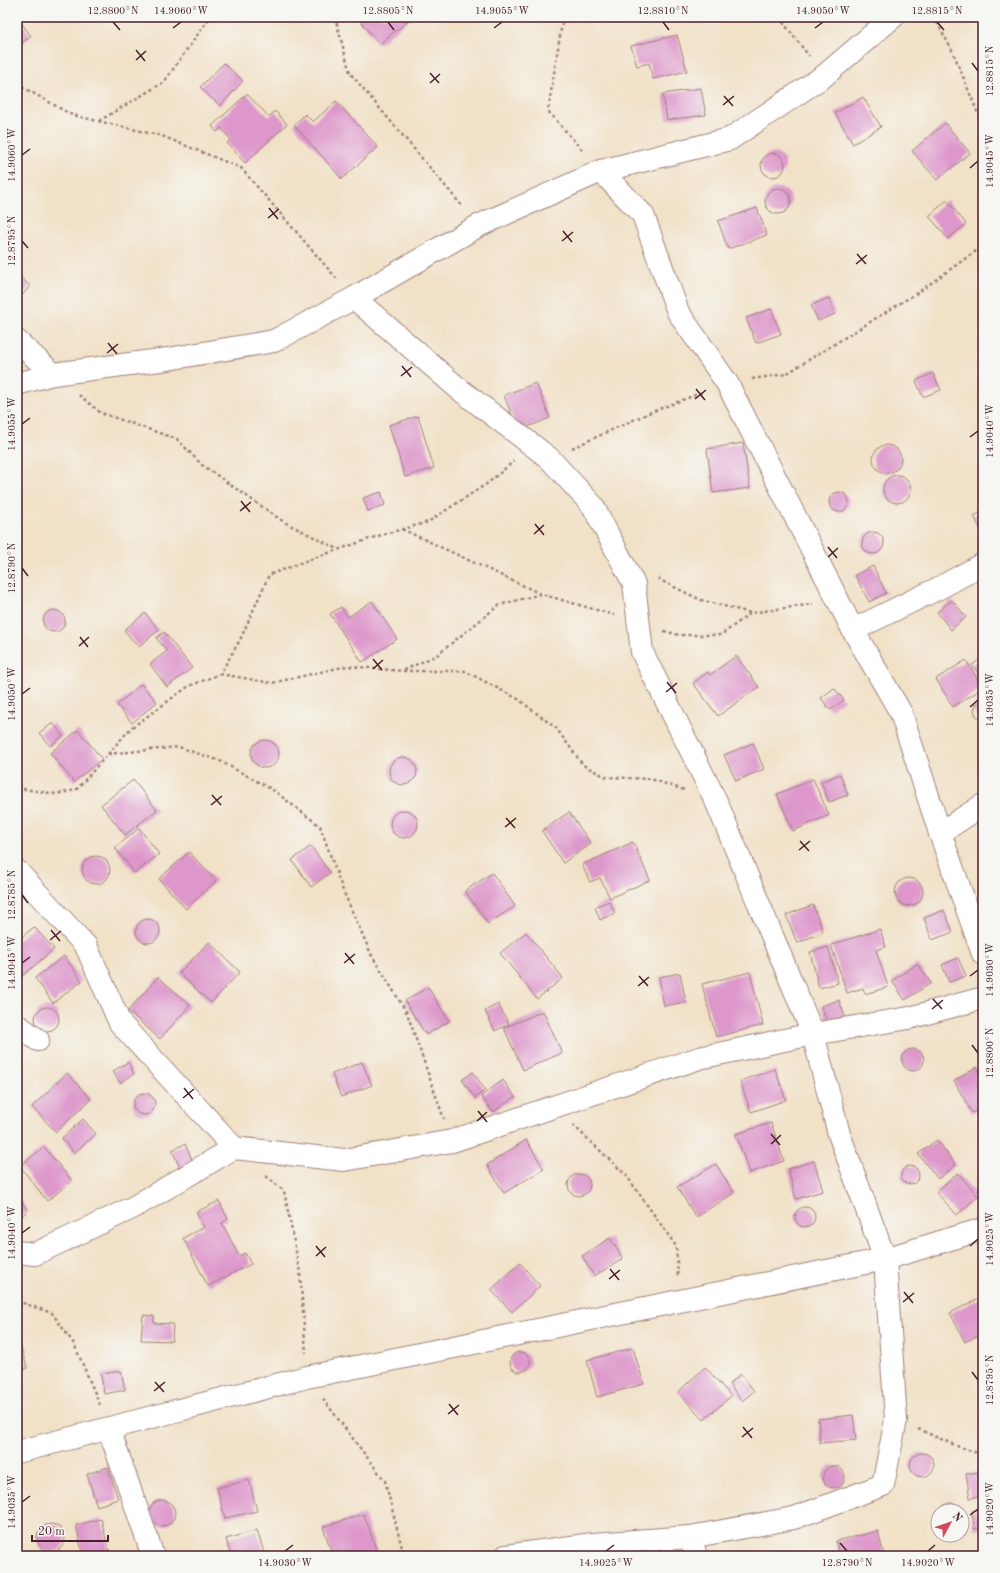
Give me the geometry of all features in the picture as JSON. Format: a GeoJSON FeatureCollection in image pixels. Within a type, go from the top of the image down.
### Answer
{"type":"FeatureCollection","features":[{"type":"Feature","properties":{"kind":"street"},"geometry":{"type":"LineString","coordinates":[[17,384],[53,374],[168,359],[274,341],[354,298],[478,226],[601,170],[730,139],[824,76],[893,17]]}},
{"type":"Feature","properties":{"kind":"street"},"geometry":{"type":"LineString","coordinates":[[601,170],[643,215],[678,312],[727,383],[853,630],[901,713],[940,833],[983,954]]}},
{"type":"Feature","properties":{"kind":"street"},"geometry":{"type":"LineString","coordinates":[[354,298],[460,389],[541,452],[593,506],[597,513],[634,584],[642,652],[716,801],[813,1034],[839,1134],[885,1259],[896,1420],[883,1485],[794,1518],[693,1547],[593,1544],[506,1556]]}},
{"type":"Feature","properties":{"kind":"street"},"geometry":{"type":"LineString","coordinates":[[17,341],[53,374]]}},
{"type":"Feature","properties":{"kind":"street"},"geometry":{"type":"LineString","coordinates":[[853,630],[941,587],[983,564]]}},
{"type":"Feature","properties":{"kind":"street"},"geometry":{"type":"LineString","coordinates":[[940,833],[983,805]]}},
{"type":"Feature","properties":{"kind":"street"},"geometry":{"type":"LineString","coordinates":[[17,871],[86,946],[120,1023],[234,1148]]}},
{"type":"Feature","properties":{"kind":"street"},"geometry":{"type":"LineString","coordinates":[[17,1252],[35,1254],[134,1207],[234,1148],[344,1160],[452,1141],[699,1058],[813,1034],[909,1018],[983,998]]}},
{"type":"Feature","properties":{"kind":"street"},"geometry":{"type":"LineString","coordinates":[[17,1025],[38,1040]]}},
{"type":"Feature","properties":{"kind":"street"},"geometry":{"type":"LineString","coordinates":[[17,1452],[307,1377],[885,1259],[981,1227]]}},
{"type":"Feature","properties":{"kind":"street"},"geometry":{"type":"LineString","coordinates":[[109,1429],[153,1556]]}},
{"type":"Feature","properties":{"kind":"path"},"geometry":{"type":"LineString","coordinates":[[98,121],[164,82],[210,17]]}},
{"type":"Feature","properties":{"kind":"path"},"geometry":{"type":"LineString","coordinates":[[335,17],[350,74],[478,226]]}},
{"type":"Feature","properties":{"kind":"path"},"geometry":{"type":"LineString","coordinates":[[563,17],[548,111],[601,170]]}},
{"type":"Feature","properties":{"kind":"path"},"geometry":{"type":"LineString","coordinates":[[779,17],[824,76]]}},
{"type":"Feature","properties":{"kind":"path"},"geometry":{"type":"LineString","coordinates":[[934,17],[953,52],[983,125]]}},
{"type":"Feature","properties":{"kind":"path"},"geometry":{"type":"LineString","coordinates":[[983,74],[983,125]]}},
{"type":"Feature","properties":{"kind":"path"},"geometry":{"type":"LineString","coordinates":[[17,84],[72,115],[162,136],[241,168],[354,298]]}},
{"type":"Feature","properties":{"kind":"path"},"geometry":{"type":"LineString","coordinates":[[220,674],[240,640],[269,575],[338,549],[428,522],[488,483],[541,452],[727,383],[786,374],[920,291],[983,246]]}},
{"type":"Feature","properties":{"kind":"path"},"geometry":{"type":"LineString","coordinates":[[53,374],[101,413],[177,439],[202,466],[284,522],[338,549]]}},
{"type":"Feature","properties":{"kind":"path"},"geometry":{"type":"LineString","coordinates":[[402,529],[541,594],[679,635],[721,635],[751,613]]}},
{"type":"Feature","properties":{"kind":"path"},"geometry":{"type":"LineString","coordinates":[[656,576],[662,581],[701,600],[751,613],[813,604],[819,608]]}},
{"type":"Feature","properties":{"kind":"path"},"geometry":{"type":"LineString","coordinates":[[402,671],[437,655],[499,605],[541,594]]}},
{"type":"Feature","properties":{"kind":"path"},"geometry":{"type":"LineString","coordinates":[[17,788],[56,794],[76,790],[131,728],[189,686],[220,674],[272,684],[347,666],[402,671],[465,671],[518,699],[544,718],[556,728],[583,765],[606,777],[651,779],[716,801]]}},
{"type":"Feature","properties":{"kind":"path"},"geometry":{"type":"LineString","coordinates":[[108,754],[179,748],[220,761],[273,790],[320,826],[342,888],[371,954],[407,1013],[452,1141]]}},
{"type":"Feature","properties":{"kind":"path"},"geometry":{"type":"LineString","coordinates":[[553,1107],[626,1176],[676,1246],[680,1301]]}},
{"type":"Feature","properties":{"kind":"path"},"geometry":{"type":"LineString","coordinates":[[17,1301],[52,1313],[74,1344],[109,1429]]}},
{"type":"Feature","properties":{"kind":"path"},"geometry":{"type":"LineString","coordinates":[[896,1420],[957,1446],[983,1455]]}},
{"type":"Feature","properties":{"kind":"building"},"geometry":{"type":"Polygon","coordinates":[[[17,17],[31,36],[17,47],[17,17]]]}},
{"type":"Feature","properties":{"kind":"building"},"geometry":{"type":"Polygon","coordinates":[[[357,17],[413,17],[379,44],[357,17]]]}},
{"type":"Feature","properties":{"kind":"building"},"geometry":{"type":"Polygon","coordinates":[[[677,35],[687,71],[653,79],[649,63],[637,66],[631,46],[677,35]]]}},
{"type":"Feature","properties":{"kind":"building"},"geometry":{"type":"Polygon","coordinates":[[[224,63],[243,81],[220,106],[200,87],[224,63]]]}},
{"type":"Feature","properties":{"kind":"building"},"geometry":{"type":"Polygon","coordinates":[[[701,88],[706,115],[667,120],[663,94],[701,88]]]}},
{"type":"Feature","properties":{"kind":"building"},"geometry":{"type":"Polygon","coordinates":[[[247,94],[269,117],[275,111],[287,124],[245,163],[227,143],[231,140],[221,128],[217,132],[212,126],[247,94]]]}},
{"type":"Feature","properties":{"kind":"building"},"geometry":{"type":"Polygon","coordinates":[[[863,97],[881,127],[853,144],[835,113],[863,97]]]}},
{"type":"Feature","properties":{"kind":"building"},"geometry":{"type":"Polygon","coordinates":[[[336,101],[378,147],[342,179],[294,125],[305,114],[313,122],[336,101]]]}},
{"type":"Feature","properties":{"kind":"building"},"geometry":{"type":"Polygon","coordinates":[[[945,123],[970,153],[937,180],[912,151],[945,123]]]}},
{"type":"Feature","properties":{"kind":"building"},"geometry":{"type":"Polygon","coordinates":[[[773,153],[782,156],[785,165],[782,174],[773,177],[764,174],[761,165],[764,156],[773,153]]]}},
{"type":"Feature","properties":{"kind":"building"},"geometry":{"type":"Polygon","coordinates":[[[778,188],[787,192],[791,201],[787,210],[778,214],[769,210],[765,201],[769,192],[778,188]]]}},
{"type":"Feature","properties":{"kind":"building"},"geometry":{"type":"Polygon","coordinates":[[[947,200],[966,224],[948,239],[929,216],[947,200]]]}},
{"type":"Feature","properties":{"kind":"building"},"geometry":{"type":"Polygon","coordinates":[[[757,208],[767,235],[728,249],[718,221],[757,208]]]}},
{"type":"Feature","properties":{"kind":"building"},"geometry":{"type":"Polygon","coordinates":[[[19,276],[30,286],[20,298],[17,296],[17,278],[19,276]]]}},
{"type":"Feature","properties":{"kind":"building"},"geometry":{"type":"Polygon","coordinates":[[[829,298],[835,314],[818,321],[811,305],[829,298]]]}},
{"type":"Feature","properties":{"kind":"building"},"geometry":{"type":"Polygon","coordinates":[[[771,309],[781,334],[756,343],[746,318],[771,309]]]}},
{"type":"Feature","properties":{"kind":"building"},"geometry":{"type":"Polygon","coordinates":[[[933,373],[941,390],[923,397],[916,381],[933,373]]]}},
{"type":"Feature","properties":{"kind":"building"},"geometry":{"type":"Polygon","coordinates":[[[536,383],[550,418],[518,431],[504,395],[536,383]]]}},
{"type":"Feature","properties":{"kind":"building"},"geometry":{"type":"Polygon","coordinates":[[[418,416],[434,468],[405,477],[389,425],[418,416]]]}},
{"type":"Feature","properties":{"kind":"building"},"geometry":{"type":"Polygon","coordinates":[[[743,443],[750,488],[713,493],[707,449],[743,443]]]}},
{"type":"Feature","properties":{"kind":"building"},"geometry":{"type":"Polygon","coordinates":[[[887,445],[897,449],[901,459],[897,469],[887,473],[877,469],[873,459],[877,449],[887,445]]]}},
{"type":"Feature","properties":{"kind":"building"},"geometry":{"type":"Polygon","coordinates":[[[897,475],[907,479],[911,489],[907,499],[897,503],[887,499],[883,489],[887,479],[897,475]]]}},
{"type":"Feature","properties":{"kind":"building"},"geometry":{"type":"Polygon","coordinates":[[[381,492],[385,505],[368,511],[363,498],[381,492]]]}},
{"type":"Feature","properties":{"kind":"building"},"geometry":{"type":"Polygon","coordinates":[[[835,492],[843,492],[849,498],[849,506],[843,512],[835,512],[829,506],[829,498],[835,492]]]}},
{"type":"Feature","properties":{"kind":"building"},"geometry":{"type":"Polygon","coordinates":[[[983,511],[983,535],[974,516],[983,511]]]}},
{"type":"Feature","properties":{"kind":"building"},"geometry":{"type":"Polygon","coordinates":[[[873,532],[881,535],[884,543],[881,551],[873,554],[865,551],[862,543],[865,535],[873,532]]]}},
{"type":"Feature","properties":{"kind":"building"},"geometry":{"type":"Polygon","coordinates":[[[873,566],[886,593],[869,602],[855,575],[873,566]]]}},
{"type":"Feature","properties":{"kind":"building"},"geometry":{"type":"Polygon","coordinates":[[[952,600],[966,617],[951,630],[937,612],[952,600]]]}},
{"type":"Feature","properties":{"kind":"building"},"geometry":{"type":"Polygon","coordinates":[[[372,601],[397,639],[362,662],[330,614],[341,607],[348,617],[372,601]]]}},
{"type":"Feature","properties":{"kind":"building"},"geometry":{"type":"Polygon","coordinates":[[[50,610],[58,610],[65,617],[65,625],[58,632],[50,632],[43,625],[43,617],[50,610]]]}},
{"type":"Feature","properties":{"kind":"building"},"geometry":{"type":"Polygon","coordinates":[[[145,613],[159,630],[138,647],[124,630],[145,613]]]}},
{"type":"Feature","properties":{"kind":"building"},"geometry":{"type":"Polygon","coordinates":[[[164,632],[192,668],[167,687],[150,664],[167,651],[156,638],[164,632]]]}},
{"type":"Feature","properties":{"kind":"building"},"geometry":{"type":"Polygon","coordinates":[[[736,656],[759,687],[718,716],[693,683],[708,672],[710,675],[736,656]]]}},
{"type":"Feature","properties":{"kind":"building"},"geometry":{"type":"Polygon","coordinates":[[[983,657],[983,680],[972,665],[983,657]]]}},
{"type":"Feature","properties":{"kind":"building"},"geometry":{"type":"Polygon","coordinates":[[[966,660],[983,688],[953,707],[936,679],[966,660]]]}},
{"type":"Feature","properties":{"kind":"building"},"geometry":{"type":"Polygon","coordinates":[[[141,684],[157,702],[132,723],[117,705],[141,684]]]}},
{"type":"Feature","properties":{"kind":"building"},"geometry":{"type":"Polygon","coordinates":[[[834,688],[844,700],[830,710],[821,698],[834,688]]]}},
{"type":"Feature","properties":{"kind":"building"},"geometry":{"type":"Polygon","coordinates":[[[982,700],[983,720],[976,716],[974,710],[976,704],[982,700]]]}},
{"type":"Feature","properties":{"kind":"building"},"geometry":{"type":"Polygon","coordinates":[[[53,723],[63,736],[50,746],[39,733],[53,723]]]}},
{"type":"Feature","properties":{"kind":"building"},"geometry":{"type":"Polygon","coordinates":[[[78,730],[102,759],[74,782],[50,753],[78,730]]]}},
{"type":"Feature","properties":{"kind":"building"},"geometry":{"type":"Polygon","coordinates":[[[265,740],[275,744],[279,754],[275,764],[265,768],[255,764],[251,754],[255,744],[265,740]]]}},
{"type":"Feature","properties":{"kind":"building"},"geometry":{"type":"Polygon","coordinates":[[[753,743],[764,769],[736,781],[724,755],[753,743]]]}},
{"type":"Feature","properties":{"kind":"building"},"geometry":{"type":"Polygon","coordinates":[[[403,757],[413,761],[417,771],[413,781],[403,785],[393,781],[389,771],[393,761],[403,757]]]}},
{"type":"Feature","properties":{"kind":"building"},"geometry":{"type":"Polygon","coordinates":[[[840,774],[848,795],[829,802],[821,782],[840,774]]]}},
{"type":"Feature","properties":{"kind":"building"},"geometry":{"type":"Polygon","coordinates":[[[813,779],[829,815],[793,831],[777,794],[813,779]]]}},
{"type":"Feature","properties":{"kind":"building"},"geometry":{"type":"Polygon","coordinates":[[[133,780],[157,810],[125,835],[101,805],[133,780]]]}},
{"type":"Feature","properties":{"kind":"building"},"geometry":{"type":"Polygon","coordinates":[[[404,810],[414,814],[418,824],[414,834],[404,838],[394,834],[390,824],[394,814],[404,810]]]}},
{"type":"Feature","properties":{"kind":"building"},"geometry":{"type":"Polygon","coordinates":[[[569,812],[591,844],[563,863],[542,831],[569,812]]]}},
{"type":"Feature","properties":{"kind":"building"},"geometry":{"type":"Polygon","coordinates":[[[139,828],[159,854],[135,873],[115,848],[139,828]]]}},
{"type":"Feature","properties":{"kind":"building"},"geometry":{"type":"Polygon","coordinates":[[[633,842],[650,880],[610,898],[600,878],[590,882],[582,865],[633,842]]]}},
{"type":"Feature","properties":{"kind":"building"},"geometry":{"type":"Polygon","coordinates":[[[311,846],[330,873],[311,887],[292,860],[311,846]]]}},
{"type":"Feature","properties":{"kind":"building"},"geometry":{"type":"Polygon","coordinates":[[[189,852],[216,881],[186,909],[159,879],[189,852]]]}},
{"type":"Feature","properties":{"kind":"building"},"geometry":{"type":"Polygon","coordinates":[[[96,856],[106,860],[110,870],[106,880],[96,884],[86,880],[82,870],[86,860],[96,856]]]}},
{"type":"Feature","properties":{"kind":"building"},"geometry":{"type":"Polygon","coordinates":[[[492,873],[515,906],[488,924],[465,891],[492,873]]]}},
{"type":"Feature","properties":{"kind":"building"},"geometry":{"type":"Polygon","coordinates":[[[909,878],[919,882],[923,892],[919,902],[909,906],[899,902],[895,892],[899,882],[909,878]]]}},
{"type":"Feature","properties":{"kind":"building"},"geometry":{"type":"Polygon","coordinates":[[[609,901],[615,913],[600,920],[595,907],[609,901]]]}},
{"type":"Feature","properties":{"kind":"building"},"geometry":{"type":"Polygon","coordinates":[[[813,905],[823,932],[797,943],[786,915],[813,905]]]}},
{"type":"Feature","properties":{"kind":"building"},"geometry":{"type":"Polygon","coordinates":[[[944,910],[953,932],[932,940],[924,918],[944,910]]]}},
{"type":"Feature","properties":{"kind":"building"},"geometry":{"type":"Polygon","coordinates":[[[148,919],[157,922],[160,931],[157,940],[148,943],[139,940],[136,931],[139,922],[148,919]]]}},
{"type":"Feature","properties":{"kind":"building"},"geometry":{"type":"Polygon","coordinates":[[[34,927],[54,949],[20,978],[17,975],[17,941],[34,927]]]}},
{"type":"Feature","properties":{"kind":"building"},"geometry":{"type":"Polygon","coordinates":[[[880,929],[886,947],[876,950],[888,987],[865,994],[863,988],[847,993],[831,945],[880,929]]]}},
{"type":"Feature","properties":{"kind":"building"},"geometry":{"type":"Polygon","coordinates":[[[526,932],[563,978],[537,999],[500,953],[526,932]]]}},
{"type":"Feature","properties":{"kind":"building"},"geometry":{"type":"Polygon","coordinates":[[[209,942],[240,972],[211,1003],[179,973],[209,942]]]}},
{"type":"Feature","properties":{"kind":"building"},"geometry":{"type":"Polygon","coordinates":[[[828,947],[838,983],[819,988],[810,952],[828,947]]]}},
{"type":"Feature","properties":{"kind":"building"},"geometry":{"type":"Polygon","coordinates":[[[64,956],[82,981],[53,1003],[35,978],[64,956]]]}},
{"type":"Feature","properties":{"kind":"building"},"geometry":{"type":"Polygon","coordinates":[[[958,958],[966,976],[949,982],[942,965],[958,958]]]}},
{"type":"Feature","properties":{"kind":"building"},"geometry":{"type":"Polygon","coordinates":[[[917,964],[931,983],[905,1000],[892,981],[917,964]]]}},
{"type":"Feature","properties":{"kind":"building"},"geometry":{"type":"Polygon","coordinates":[[[750,972],[763,1025],[716,1037],[702,984],[750,972]]]}},
{"type":"Feature","properties":{"kind":"building"},"geometry":{"type":"Polygon","coordinates":[[[680,973],[686,1002],[664,1006],[659,977],[680,973]]]}},
{"type":"Feature","properties":{"kind":"building"},"geometry":{"type":"Polygon","coordinates":[[[158,977],[190,1005],[160,1039],[128,1011],[158,977]]]}},
{"type":"Feature","properties":{"kind":"building"},"geometry":{"type":"Polygon","coordinates":[[[428,987],[449,1021],[426,1035],[405,1001],[428,987]]]}},
{"type":"Feature","properties":{"kind":"building"},"geometry":{"type":"Polygon","coordinates":[[[839,1000],[846,1020],[829,1026],[821,1006],[839,1000]]]}},
{"type":"Feature","properties":{"kind":"building"},"geometry":{"type":"Polygon","coordinates":[[[498,1004],[509,1024],[495,1031],[485,1011],[498,1004]]]}},
{"type":"Feature","properties":{"kind":"building"},"geometry":{"type":"Polygon","coordinates":[[[47,1007],[55,1011],[59,1019],[55,1027],[47,1031],[39,1027],[35,1019],[39,1011],[47,1007]]]}},
{"type":"Feature","properties":{"kind":"building"},"geometry":{"type":"Polygon","coordinates":[[[543,1011],[562,1053],[523,1070],[504,1028],[543,1011]]]}},
{"type":"Feature","properties":{"kind":"building"},"geometry":{"type":"Polygon","coordinates":[[[913,1049],[921,1052],[924,1060],[921,1068],[913,1071],[905,1068],[902,1060],[905,1052],[913,1049]]]}},
{"type":"Feature","properties":{"kind":"building"},"geometry":{"type":"Polygon","coordinates":[[[128,1062],[134,1074],[120,1083],[113,1071],[128,1062]]]}},
{"type":"Feature","properties":{"kind":"building"},"geometry":{"type":"Polygon","coordinates":[[[362,1062],[372,1085],[341,1097],[332,1074],[362,1062]]]}},
{"type":"Feature","properties":{"kind":"building"},"geometry":{"type":"Polygon","coordinates":[[[977,1067],[983,1079],[983,1107],[972,1113],[954,1081],[977,1067]]]}},
{"type":"Feature","properties":{"kind":"building"},"geometry":{"type":"Polygon","coordinates":[[[775,1069],[786,1100],[751,1112],[740,1081],[775,1069]]]}},
{"type":"Feature","properties":{"kind":"building"},"geometry":{"type":"Polygon","coordinates":[[[473,1072],[485,1090],[475,1098],[462,1080],[473,1072]]]}},
{"type":"Feature","properties":{"kind":"building"},"geometry":{"type":"Polygon","coordinates":[[[67,1073],[91,1099],[56,1132],[32,1107],[67,1073]]]}},
{"type":"Feature","properties":{"kind":"building"},"geometry":{"type":"Polygon","coordinates":[[[503,1080],[515,1097],[493,1112],[481,1096],[503,1080]]]}},
{"type":"Feature","properties":{"kind":"building"},"geometry":{"type":"Polygon","coordinates":[[[140,1093],[148,1093],[155,1100],[155,1108],[148,1115],[140,1115],[133,1108],[133,1100],[140,1093]]]}},
{"type":"Feature","properties":{"kind":"building"},"geometry":{"type":"Polygon","coordinates":[[[83,1119],[96,1134],[74,1153],[62,1138],[83,1119]]]}},
{"type":"Feature","properties":{"kind":"building"},"geometry":{"type":"Polygon","coordinates":[[[771,1123],[784,1161],[749,1173],[736,1134],[771,1123]]]}},
{"type":"Feature","properties":{"kind":"building"},"geometry":{"type":"Polygon","coordinates":[[[526,1140],[544,1169],[504,1193],[487,1165],[526,1140]]]}},
{"type":"Feature","properties":{"kind":"building"},"geometry":{"type":"Polygon","coordinates":[[[937,1140],[956,1165],[938,1179],[918,1154],[937,1140]]]}},
{"type":"Feature","properties":{"kind":"building"},"geometry":{"type":"Polygon","coordinates":[[[185,1144],[194,1164],[181,1170],[172,1150],[185,1144]]]}},
{"type":"Feature","properties":{"kind":"building"},"geometry":{"type":"Polygon","coordinates":[[[44,1147],[72,1181],[47,1201],[20,1166],[44,1147]]]}},
{"type":"Feature","properties":{"kind":"building"},"geometry":{"type":"Polygon","coordinates":[[[814,1161],[823,1191],[796,1199],[788,1169],[814,1161]]]}},
{"type":"Feature","properties":{"kind":"building"},"geometry":{"type":"Polygon","coordinates":[[[716,1164],[734,1193],[696,1217],[677,1187],[716,1164]]]}},
{"type":"Feature","properties":{"kind":"building"},"geometry":{"type":"Polygon","coordinates":[[[906,1166],[914,1166],[919,1171],[917,1182],[914,1184],[906,1184],[901,1179],[901,1171],[906,1166]]]}},
{"type":"Feature","properties":{"kind":"building"},"geometry":{"type":"Polygon","coordinates":[[[958,1173],[978,1196],[957,1215],[936,1192],[958,1173]]]}},
{"type":"Feature","properties":{"kind":"building"},"geometry":{"type":"Polygon","coordinates":[[[579,1174],[583,1175],[589,1181],[589,1189],[583,1195],[579,1196],[575,1195],[569,1189],[568,1185],[569,1181],[575,1175],[579,1174]]]}},
{"type":"Feature","properties":{"kind":"building"},"geometry":{"type":"Polygon","coordinates":[[[20,1199],[28,1211],[17,1219],[17,1201],[20,1199]]]}},
{"type":"Feature","properties":{"kind":"building"},"geometry":{"type":"Polygon","coordinates":[[[219,1201],[228,1219],[222,1223],[239,1256],[245,1253],[251,1264],[208,1286],[183,1238],[204,1227],[196,1212],[219,1201]]]}},
{"type":"Feature","properties":{"kind":"building"},"geometry":{"type":"Polygon","coordinates":[[[805,1207],[812,1210],[815,1217],[812,1224],[805,1227],[798,1224],[795,1217],[798,1210],[805,1207]]]}},
{"type":"Feature","properties":{"kind":"building"},"geometry":{"type":"Polygon","coordinates":[[[610,1238],[623,1259],[594,1276],[582,1256],[610,1238]]]}},
{"type":"Feature","properties":{"kind":"building"},"geometry":{"type":"Polygon","coordinates":[[[520,1263],[540,1286],[512,1312],[491,1290],[520,1263]]]}},
{"type":"Feature","properties":{"kind":"building"},"geometry":{"type":"Polygon","coordinates":[[[983,1297],[983,1333],[965,1342],[950,1313],[983,1297]]]}},
{"type":"Feature","properties":{"kind":"building"},"geometry":{"type":"Polygon","coordinates":[[[143,1315],[154,1316],[154,1323],[173,1324],[172,1341],[141,1340],[143,1315]]]}},
{"type":"Feature","properties":{"kind":"building"},"geometry":{"type":"Polygon","coordinates":[[[19,1340],[27,1368],[17,1371],[17,1341],[19,1340]]]}},
{"type":"Feature","properties":{"kind":"building"},"geometry":{"type":"Polygon","coordinates":[[[633,1348],[644,1384],[597,1397],[587,1360],[633,1348]]]}},
{"type":"Feature","properties":{"kind":"building"},"geometry":{"type":"Polygon","coordinates":[[[520,1352],[527,1355],[530,1362],[527,1369],[520,1372],[513,1369],[510,1362],[513,1355],[520,1352]]]}},
{"type":"Feature","properties":{"kind":"building"},"geometry":{"type":"Polygon","coordinates":[[[705,1367],[731,1396],[704,1420],[678,1392],[705,1367]]]}},
{"type":"Feature","properties":{"kind":"building"},"geometry":{"type":"Polygon","coordinates":[[[121,1371],[125,1390],[104,1394],[101,1374],[121,1371]]]}},
{"type":"Feature","properties":{"kind":"building"},"geometry":{"type":"Polygon","coordinates":[[[741,1374],[754,1391],[742,1401],[729,1384],[741,1374]]]}},
{"type":"Feature","properties":{"kind":"building"},"geometry":{"type":"Polygon","coordinates":[[[853,1415],[856,1440],[820,1443],[818,1419],[853,1415]]]}},
{"type":"Feature","properties":{"kind":"building"},"geometry":{"type":"Polygon","coordinates":[[[922,1453],[927,1454],[933,1460],[933,1470],[927,1476],[922,1477],[917,1476],[911,1470],[910,1465],[911,1460],[917,1454],[922,1453]]]}},
{"type":"Feature","properties":{"kind":"building"},"geometry":{"type":"Polygon","coordinates":[[[834,1466],[842,1469],[845,1477],[842,1485],[834,1488],[826,1485],[823,1477],[826,1469],[834,1466]]]}},
{"type":"Feature","properties":{"kind":"building"},"geometry":{"type":"Polygon","coordinates":[[[108,1467],[118,1499],[97,1506],[87,1474],[108,1467]]]}},
{"type":"Feature","properties":{"kind":"building"},"geometry":{"type":"Polygon","coordinates":[[[978,1472],[981,1496],[970,1498],[966,1474],[978,1472]]]}},
{"type":"Feature","properties":{"kind":"building"},"geometry":{"type":"Polygon","coordinates":[[[249,1480],[257,1511],[225,1518],[217,1488],[249,1480]]]}},
{"type":"Feature","properties":{"kind":"building"},"geometry":{"type":"Polygon","coordinates":[[[162,1500],[171,1504],[175,1513],[171,1522],[162,1526],[153,1522],[149,1513],[153,1504],[162,1500]]]}},
{"type":"Feature","properties":{"kind":"building"},"geometry":{"type":"Polygon","coordinates":[[[983,1509],[983,1528],[974,1529],[972,1511],[983,1509]]]}},
{"type":"Feature","properties":{"kind":"building"},"geometry":{"type":"Polygon","coordinates":[[[364,1514],[377,1552],[364,1556],[333,1556],[323,1527],[364,1514]]]}},
{"type":"Feature","properties":{"kind":"building"},"geometry":{"type":"Polygon","coordinates":[[[101,1519],[109,1551],[83,1556],[76,1525],[101,1519]]]}},
{"type":"Feature","properties":{"kind":"building"},"geometry":{"type":"Polygon","coordinates":[[[51,1524],[57,1525],[61,1528],[64,1532],[64,1544],[61,1548],[57,1551],[51,1552],[45,1551],[41,1548],[38,1544],[37,1538],[38,1532],[41,1528],[45,1525],[51,1524]]]}},
{"type":"Feature","properties":{"kind":"building"},"geometry":{"type":"Polygon","coordinates":[[[257,1530],[265,1556],[231,1556],[226,1539],[257,1530]]]}},
{"type":"Feature","properties":{"kind":"building"},"geometry":{"type":"Polygon","coordinates":[[[878,1531],[884,1556],[839,1556],[836,1541],[878,1531]]]}}]}
